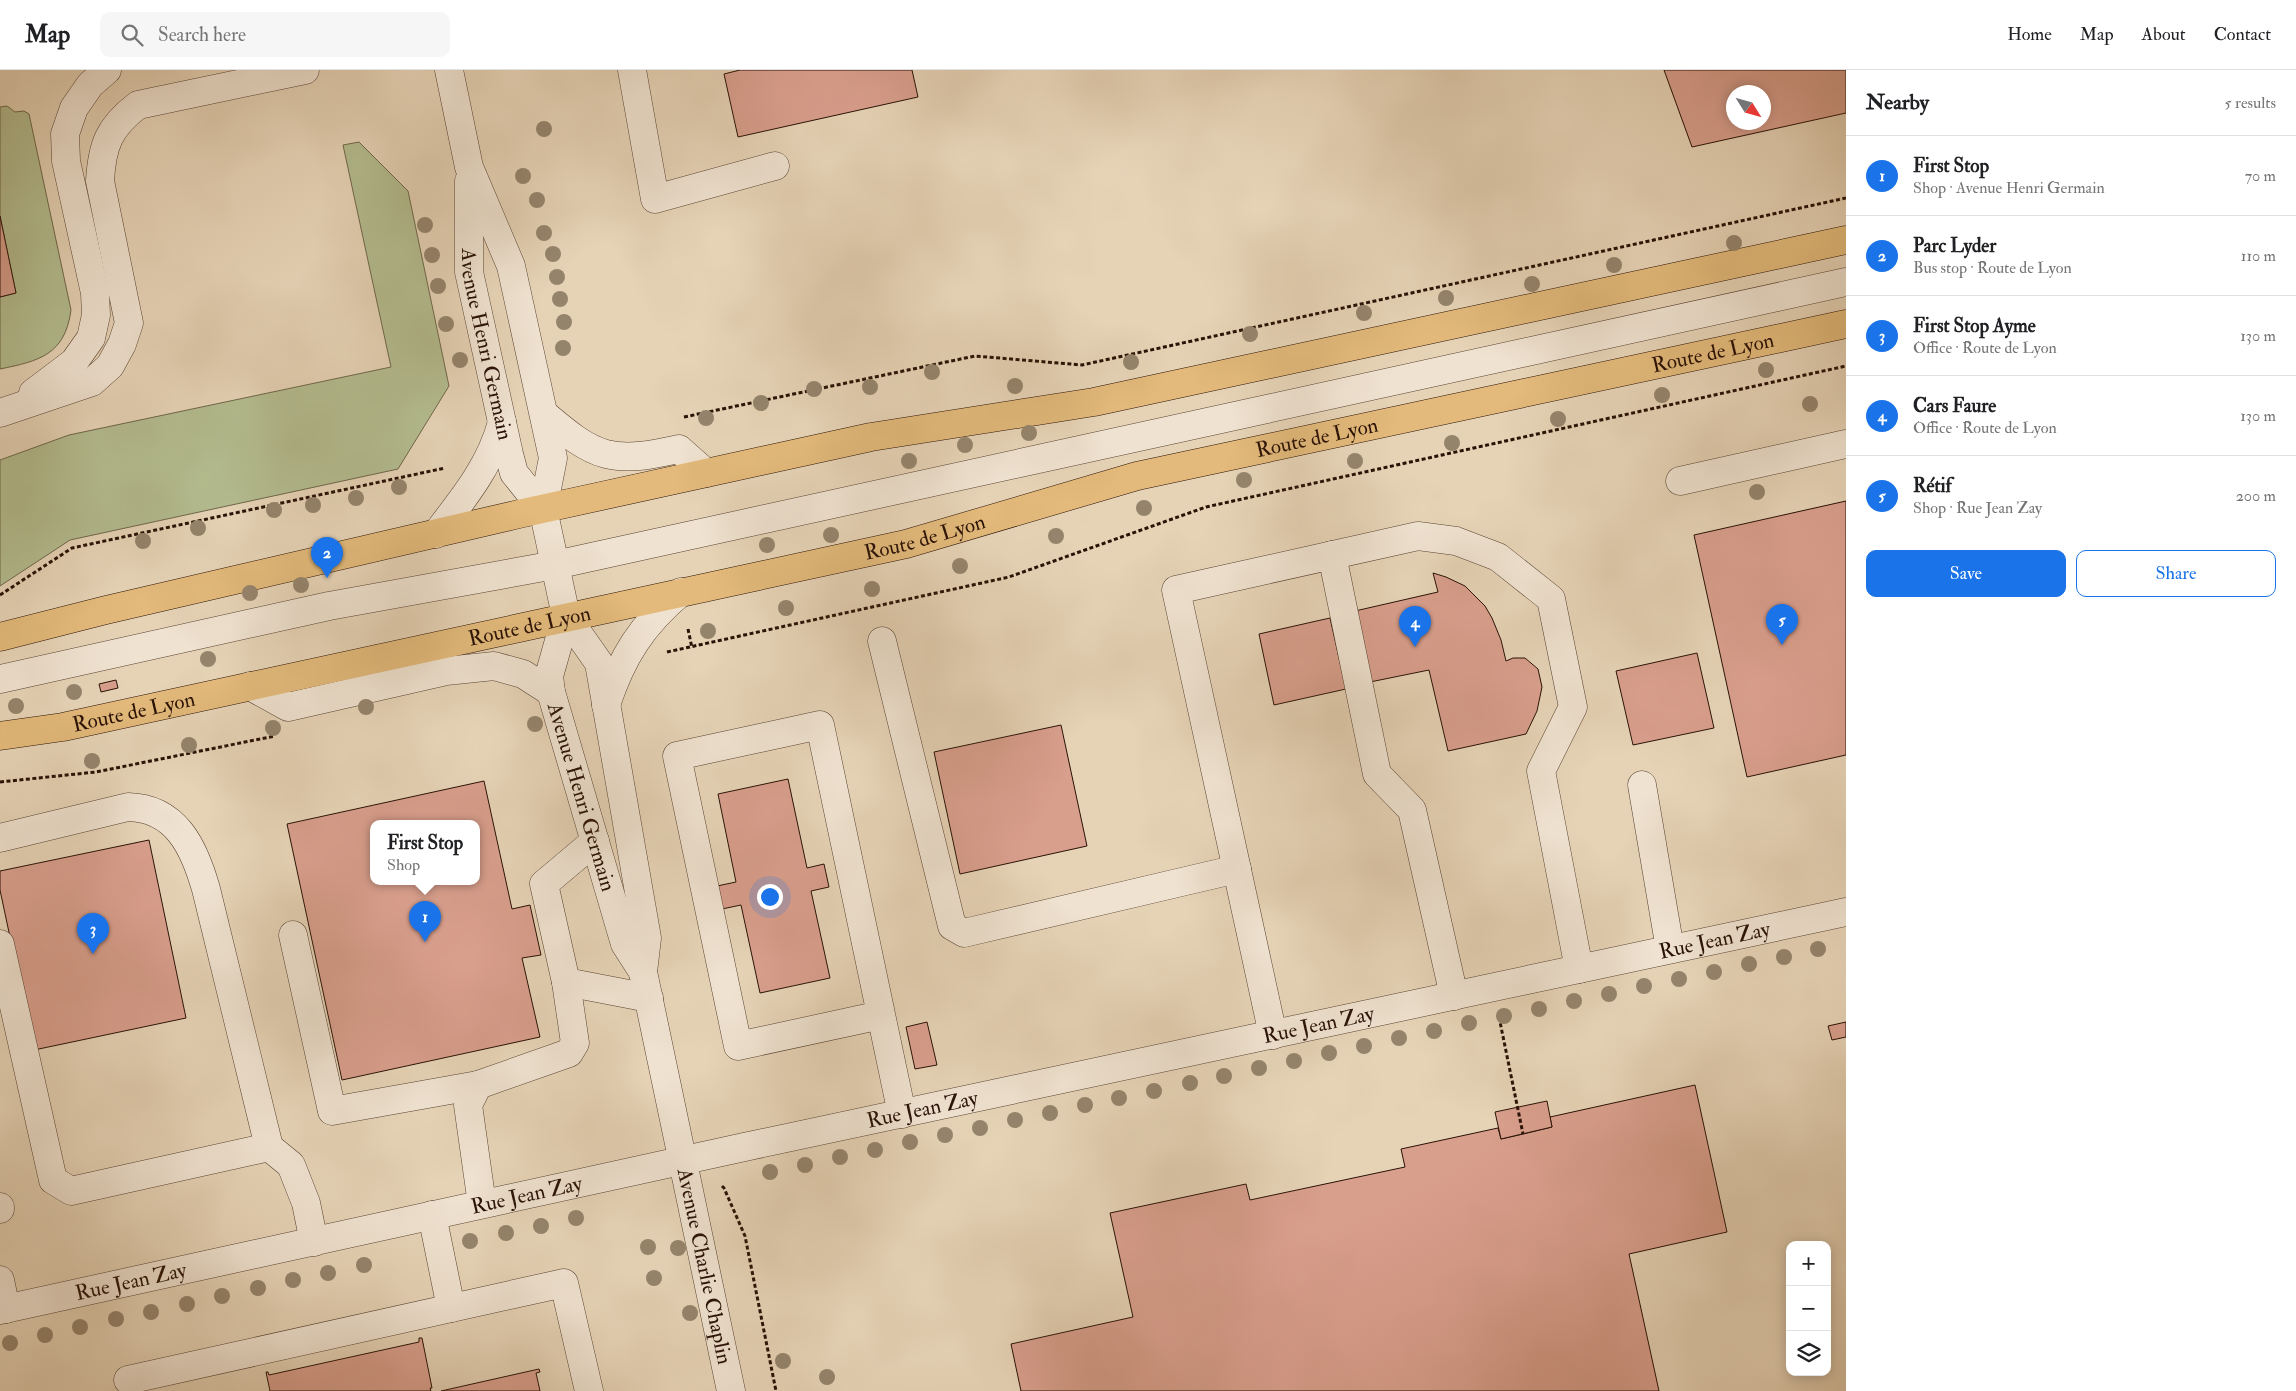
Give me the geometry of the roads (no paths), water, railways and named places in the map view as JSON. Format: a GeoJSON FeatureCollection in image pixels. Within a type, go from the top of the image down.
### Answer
{"type":"FeatureCollection","features":[{"type":"Feature","properties":{"kind":"main road"},"geometry":{"type":"LineString","coordinates":[[0,637],[106,610],[543,509],[871,437],[1094,402],[1846,240]]}},
{"type":"Feature","properties":{"kind":"main road","name":"Route de Lyon"},"geometry":{"type":"LineString","coordinates":[[0,736],[63,727],[566,616],[906,544],[1137,476],[1846,324]]}},
{"type":"Feature","properties":{"kind":"street"},"geometry":{"type":"LineString","coordinates":[[6,410],[74,362],[91,338],[96,316],[95,293],[66,161],[66,134],[74,108],[90,85],[107,70]]}},
{"type":"Feature","properties":{"kind":"street"},"geometry":{"type":"LineString","coordinates":[[6,410],[92,382],[110,366],[122,344],[129,323],[100,180],[101,157],[108,136],[121,118],[138,105],[305,70]]}},
{"type":"Feature","properties":{"kind":"street","name":"Avenue Henri Germain"},"geometry":{"type":"LineString","coordinates":[[449,70],[469,167],[511,266],[544,414],[553,458],[543,509],[566,616],[599,663],[647,938],[643,972],[684,1161]]}},
{"type":"Feature","properties":{"kind":"street"},"geometry":{"type":"LineString","coordinates":[[632,70],[655,199],[775,166]]}},
{"type":"Feature","properties":{"kind":"street","name":"Avenue Henri Germain"},"geometry":{"type":"LineString","coordinates":[[469,167],[469,272],[514,473],[543,509]]}},
{"type":"Feature","properties":{"kind":"street"},"geometry":{"type":"LineString","coordinates":[[0,679],[329,606],[555,565],[1846,282]]}},
{"type":"Feature","properties":{"kind":"street"},"geometry":{"type":"LineString","coordinates":[[544,414],[574,438],[606,454],[636,457],[679,449],[706,473]]}},
{"type":"Feature","properties":{"kind":"street"},"geometry":{"type":"LineString","coordinates":[[436,534],[478,479],[498,438],[502,422]]}},
{"type":"Feature","properties":{"kind":"street"},"geometry":{"type":"LineString","coordinates":[[1680,482],[1846,444]]}},
{"type":"Feature","properties":{"kind":"street"},"geometry":{"type":"LineString","coordinates":[[1273,1035],[1176,590],[1418,536],[1456,541],[1498,557],[1551,599],[1573,707],[1541,771],[1579,969]]}},
{"type":"Feature","properties":{"kind":"street"},"geometry":{"type":"LineString","coordinates":[[1332,556],[1378,774],[1412,810],[1454,996]]}},
{"type":"Feature","properties":{"kind":"street"},"geometry":{"type":"LineString","coordinates":[[606,706],[616,675],[637,638],[657,612],[681,592]]}},
{"type":"Feature","properties":{"kind":"street","name":"Avenue Henri Germain"},"geometry":{"type":"LineString","coordinates":[[566,616],[549,676],[551,692],[625,944],[643,972]]}},
{"type":"Feature","properties":{"kind":"street"},"geometry":{"type":"LineString","coordinates":[[882,641],[952,926],[964,933],[1237,869]]}},
{"type":"Feature","properties":{"kind":"street"},"geometry":{"type":"LineString","coordinates":[[250,686],[288,707],[446,671],[494,666],[523,674],[551,692]]}},
{"type":"Feature","properties":{"kind":"street"},"geometry":{"type":"LineString","coordinates":[[881,1015],[738,1046],[677,756],[820,725],[902,1114]]}},
{"type":"Feature","properties":{"kind":"street"},"geometry":{"type":"LineString","coordinates":[[1642,786],[1670,950]]}},
{"type":"Feature","properties":{"kind":"street"},"geometry":{"type":"LineString","coordinates":[[0,838],[128,807],[144,807],[158,813],[170,821],[185,838],[199,865],[269,1147],[291,1165],[306,1203],[314,1242]]}},
{"type":"Feature","properties":{"kind":"street"},"geometry":{"type":"LineString","coordinates":[[293,935],[332,1112],[478,1085],[568,1053],[575,1043],[566,982],[544,884],[595,841]]}},
{"type":"Feature","properties":{"kind":"street","name":"Rue Jean Zay"},"geometry":{"type":"LineString","coordinates":[[3,1310],[482,1204],[1492,987],[1670,950],[1841,918]]}},
{"type":"Feature","properties":{"kind":"street"},"geometry":{"type":"LineString","coordinates":[[0,944],[54,1180],[71,1191],[269,1147]]}},
{"type":"Feature","properties":{"kind":"street"},"geometry":{"type":"LineString","coordinates":[[566,982],[649,998]]}},
{"type":"Feature","properties":{"kind":"street"},"geometry":{"type":"LineString","coordinates":[[478,1085],[468,1105],[482,1204]]}},
{"type":"Feature","properties":{"kind":"street","name":"Avenue Charlie Chaplin"},"geometry":{"type":"LineString","coordinates":[[684,1161],[731,1391]]}},
{"type":"Feature","properties":{"kind":"street"},"geometry":{"type":"LineString","coordinates":[[432,1216],[451,1308]]}},
{"type":"Feature","properties":{"kind":"street"},"geometry":{"type":"LineString","coordinates":[[0,1280],[3,1310]]}},
{"type":"Feature","properties":{"kind":"street"},"geometry":{"type":"LineString","coordinates":[[128,1380],[564,1283],[589,1391]]}},
{"type":"Feature","properties":{"kind":"place","name":"Parc Lyder"},"geometry":{"type":"Point","coordinates":[327,578]}},
{"type":"Feature","properties":{"kind":"place","name":"Rétif"},"geometry":{"type":"Point","coordinates":[1782,645]}},
{"type":"Feature","properties":{"kind":"place","name":"Cars Faure"},"geometry":{"type":"Point","coordinates":[1415,647]}},
{"type":"Feature","properties":{"kind":"place","name":"First Stop"},"geometry":{"type":"Point","coordinates":[425,942]}},
{"type":"Feature","properties":{"kind":"place","name":"First Stop Ayme"},"geometry":{"type":"Point","coordinates":[93,954]}}]}
